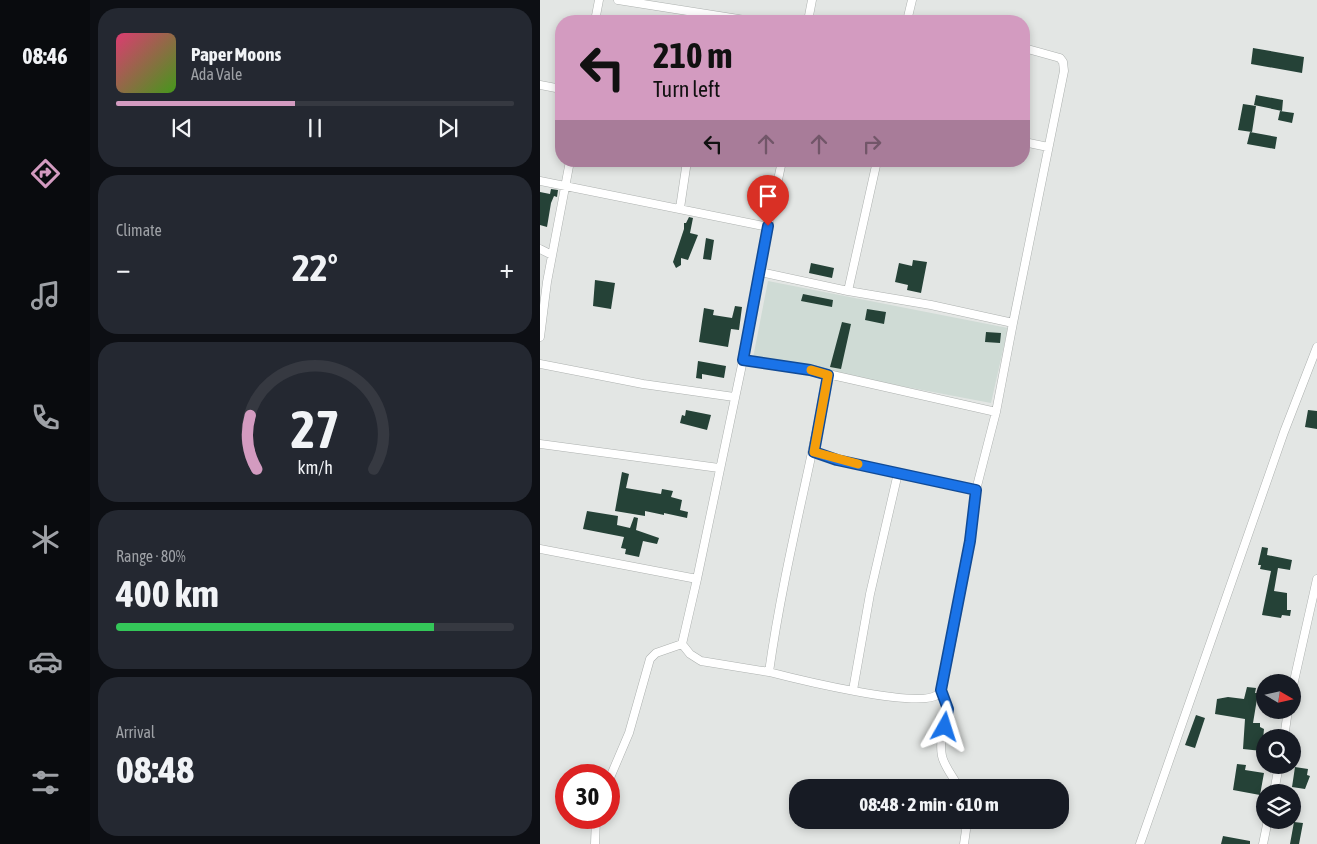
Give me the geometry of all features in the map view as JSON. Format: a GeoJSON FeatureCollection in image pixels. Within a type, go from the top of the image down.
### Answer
{"type":"FeatureCollection","features":[{"type":"Feature","properties":{"kind":"street"},"geometry":{"type":"LineString","coordinates":[[596,15],[599,0]]}},
{"type":"Feature","properties":{"kind":"street"},"geometry":{"type":"LineString","coordinates":[[618,0],[693,15]]}},
{"type":"Feature","properties":{"kind":"street"},"geometry":{"type":"LineString","coordinates":[[809,15],[812,0]]}},
{"type":"Feature","properties":{"kind":"street"},"geometry":{"type":"LineString","coordinates":[[909,15],[912,0]]}},
{"type":"Feature","properties":{"kind":"street"},"geometry":{"type":"LineString","coordinates":[[954,779],[942,758],[941,745],[948,709],[941,690],[970,541],[976,490],[996,412],[1064,71],[1063,62],[1048,54],[1030,50]]}},
{"type":"Feature","properties":{"kind":"street"},"geometry":{"type":"LineString","coordinates":[[540,85],[555,88]]}},
{"type":"Feature","properties":{"kind":"street"},"geometry":{"type":"LineString","coordinates":[[1030,143],[1048,147]]}},
{"type":"Feature","properties":{"kind":"street"},"geometry":{"type":"LineString","coordinates":[[540,337],[552,255],[569,167]]}},
{"type":"Feature","properties":{"kind":"street"},"geometry":{"type":"LineString","coordinates":[[680,208],[686,167]]}},
{"type":"Feature","properties":{"kind":"street"},"geometry":{"type":"LineString","coordinates":[[682,644],[743,360],[781,167]]}},
{"type":"Feature","properties":{"kind":"street"},"geometry":{"type":"LineString","coordinates":[[848,291],[876,167]]}},
{"type":"Feature","properties":{"kind":"street"},"geometry":{"type":"LineString","coordinates":[[540,181],[768,226]]}},
{"type":"Feature","properties":{"kind":"street"},"geometry":{"type":"LineString","coordinates":[[540,249],[552,255]]}},
{"type":"Feature","properties":{"kind":"street"},"geometry":{"type":"LineString","coordinates":[[760,272],[848,291],[931,305],[1013,324]]}},
{"type":"Feature","properties":{"kind":"street"},"geometry":{"type":"LineString","coordinates":[[1140,844],[1284,432],[1317,347]]}},
{"type":"Feature","properties":{"kind":"street"},"geometry":{"type":"LineString","coordinates":[[743,360],[810,370],[996,412]]}},
{"type":"Feature","properties":{"kind":"street"},"geometry":{"type":"LineString","coordinates":[[540,364],[643,384],[734,397]]}},
{"type":"Feature","properties":{"kind":"street"},"geometry":{"type":"LineString","coordinates":[[769,672],[778,607],[814,452],[828,375]]}},
{"type":"Feature","properties":{"kind":"street"},"geometry":{"type":"LineString","coordinates":[[540,444],[719,468]]}},
{"type":"Feature","properties":{"kind":"street"},"geometry":{"type":"LineString","coordinates":[[814,452],[837,460],[976,490]]}},
{"type":"Feature","properties":{"kind":"street"},"geometry":{"type":"LineString","coordinates":[[852,690],[870,594],[898,473]]}},
{"type":"Feature","properties":{"kind":"street"},"geometry":{"type":"LineString","coordinates":[[540,549],[697,579]]}},
{"type":"Feature","properties":{"kind":"street"},"geometry":{"type":"LineString","coordinates":[[1296,674],[1317,579]]}},
{"type":"Feature","properties":{"kind":"street"},"geometry":{"type":"LineString","coordinates":[[682,644],[690,654],[701,661],[769,672],[897,698],[928,699],[941,690]]}},
{"type":"Feature","properties":{"kind":"street"},"geometry":{"type":"LineString","coordinates":[[616,764],[629,733],[650,658],[656,653],[682,644]]}},
{"type":"Feature","properties":{"kind":"street"},"geometry":{"type":"LineString","coordinates":[[595,844],[596,829]]}},
{"type":"Feature","properties":{"kind":"street"},"geometry":{"type":"LineString","coordinates":[[964,844],[966,829]]}},
{"type":"Feature","properties":{"kind":"street"},"geometry":{"type":"LineString","coordinates":[[1263,844],[1266,829]]}},
{"type":"Feature","properties":{"kind":"shaded area"},"geometry":{"type":"Polygon","coordinates":[[[768,281],[1008,328],[991,403],[753,358],[768,281]]]}},
{"type":"Feature","properties":{"kind":"building"},"geometry":{"type":"Polygon","coordinates":[[[1253,48],[1304,57],[1302,73],[1251,64],[1253,48]]]}},
{"type":"Feature","properties":{"kind":"building"},"geometry":{"type":"Polygon","coordinates":[[[1256,95],[1283,100],[1282,111],[1254,105],[1256,95]]]}},
{"type":"Feature","properties":{"kind":"building"},"geometry":{"type":"Polygon","coordinates":[[[1243,104],[1256,106],[1252,132],[1238,130],[1243,104]]]}},
{"type":"Feature","properties":{"kind":"building"},"geometry":{"type":"Polygon","coordinates":[[[1280,111],[1294,113],[1292,123],[1278,120],[1280,111]]]}},
{"type":"Feature","properties":{"kind":"building"},"geometry":{"type":"Polygon","coordinates":[[[1250,132],[1277,137],[1275,149],[1247,144],[1250,132]]]}},
{"type":"Feature","properties":{"kind":"building"},"geometry":{"type":"Polygon","coordinates":[[[551,189],[558,190],[557,197],[554,196],[551,203],[547,227],[540,225],[540,192],[550,194],[551,189]]]}},
{"type":"Feature","properties":{"kind":"building"},"geometry":{"type":"Polygon","coordinates":[[[689,217],[693,218],[690,233],[698,235],[688,260],[681,258],[681,265],[676,268],[673,262],[684,229],[684,223],[686,223],[689,217]]]}},
{"type":"Feature","properties":{"kind":"building"},"geometry":{"type":"Polygon","coordinates":[[[706,238],[714,240],[711,260],[703,259],[706,238]]]}},
{"type":"Feature","properties":{"kind":"building"},"geometry":{"type":"Polygon","coordinates":[[[913,260],[927,262],[921,293],[907,290],[908,285],[895,282],[899,263],[912,266],[913,260]]]}},
{"type":"Feature","properties":{"kind":"building"},"geometry":{"type":"Polygon","coordinates":[[[811,263],[834,268],[832,278],[809,273],[811,263]]]}},
{"type":"Feature","properties":{"kind":"building"},"geometry":{"type":"Polygon","coordinates":[[[595,280],[615,283],[611,309],[593,306],[595,280]]]}},
{"type":"Feature","properties":{"kind":"building"},"geometry":{"type":"Polygon","coordinates":[[[803,294],[833,300],[832,307],[801,301],[803,294]]]}},
{"type":"Feature","properties":{"kind":"building"},"geometry":{"type":"Polygon","coordinates":[[[735,306],[742,307],[739,330],[731,329],[728,347],[699,342],[704,308],[714,310],[713,315],[732,318],[735,306]]]}},
{"type":"Feature","properties":{"kind":"building"},"geometry":{"type":"Polygon","coordinates":[[[867,309],[886,312],[884,324],[865,320],[867,309]]]}},
{"type":"Feature","properties":{"kind":"building"},"geometry":{"type":"Polygon","coordinates":[[[842,322],[851,324],[841,369],[830,367],[842,322]]]}},
{"type":"Feature","properties":{"kind":"building"},"geometry":{"type":"Polygon","coordinates":[[[986,332],[1001,333],[1000,343],[985,342],[986,332]]]}},
{"type":"Feature","properties":{"kind":"building"},"geometry":{"type":"Polygon","coordinates":[[[698,361],[726,366],[724,378],[702,374],[702,379],[696,378],[698,361]]]}},
{"type":"Feature","properties":{"kind":"building"},"geometry":{"type":"Polygon","coordinates":[[[686,410],[711,415],[707,430],[680,423],[682,415],[685,416],[686,410]]]}},
{"type":"Feature","properties":{"kind":"building"},"geometry":{"type":"Polygon","coordinates":[[[1308,410],[1317,411],[1317,429],[1305,427],[1308,410]]]}},
{"type":"Feature","properties":{"kind":"building"},"geometry":{"type":"Polygon","coordinates":[[[622,472],[629,474],[626,488],[661,494],[662,489],[673,491],[671,497],[682,500],[680,510],[688,512],[687,518],[645,511],[645,516],[615,511],[622,472]]]}},
{"type":"Feature","properties":{"kind":"building"},"geometry":{"type":"Polygon","coordinates":[[[587,511],[618,516],[617,525],[630,528],[634,517],[638,518],[636,530],[659,538],[657,544],[643,541],[639,557],[625,554],[626,549],[621,548],[624,537],[583,529],[587,511]]]}},
{"type":"Feature","properties":{"kind":"building"},"geometry":{"type":"Polygon","coordinates":[[[1262,547],[1268,548],[1267,555],[1292,560],[1290,570],[1278,568],[1274,591],[1287,593],[1287,610],[1291,610],[1290,616],[1282,615],[1281,618],[1262,615],[1271,571],[1260,569],[1261,565],[1258,565],[1262,547]]]}},
{"type":"Feature","properties":{"kind":"building"},"geometry":{"type":"Polygon","coordinates":[[[1247,687],[1256,688],[1253,723],[1260,723],[1260,727],[1264,729],[1256,729],[1256,750],[1243,749],[1245,719],[1215,714],[1217,699],[1228,697],[1244,699],[1247,687]]]}},
{"type":"Feature","properties":{"kind":"building"},"geometry":{"type":"Polygon","coordinates":[[[1196,715],[1205,718],[1195,748],[1185,745],[1196,715]]]}},
{"type":"Feature","properties":{"kind":"building"},"geometry":{"type":"Polygon","coordinates":[[[1237,764],[1246,765],[1245,770],[1256,772],[1256,774],[1264,774],[1262,784],[1256,784],[1256,794],[1233,790],[1237,764]]]}},
{"type":"Feature","properties":{"kind":"building"},"geometry":{"type":"Polygon","coordinates":[[[1301,768],[1308,769],[1307,775],[1310,776],[1305,789],[1301,788],[1301,784],[1292,784],[1294,774],[1301,774],[1301,768]]]}},
{"type":"Feature","properties":{"kind":"building"},"geometry":{"type":"Polygon","coordinates":[[[1301,823],[1303,823],[1299,844],[1290,844],[1293,829],[1301,829],[1301,823]]]}},
{"type":"Feature","properties":{"kind":"building"},"geometry":{"type":"Polygon","coordinates":[[[1223,836],[1250,841],[1250,844],[1221,844],[1223,836]]]}},
{"type":"Feature","properties":{"kind":"slow traffic"},"geometry":{"type":"LineString","coordinates":[[811,370],[828,375],[814,452],[837,460],[858,464]]}},
{"type":"Feature","properties":{"kind":"route"},"geometry":{"type":"LineString","coordinates":[[768,226],[743,360],[810,370],[828,375],[814,452],[837,460],[976,490],[970,541],[941,690],[948,702],[945,727]]}}]}
